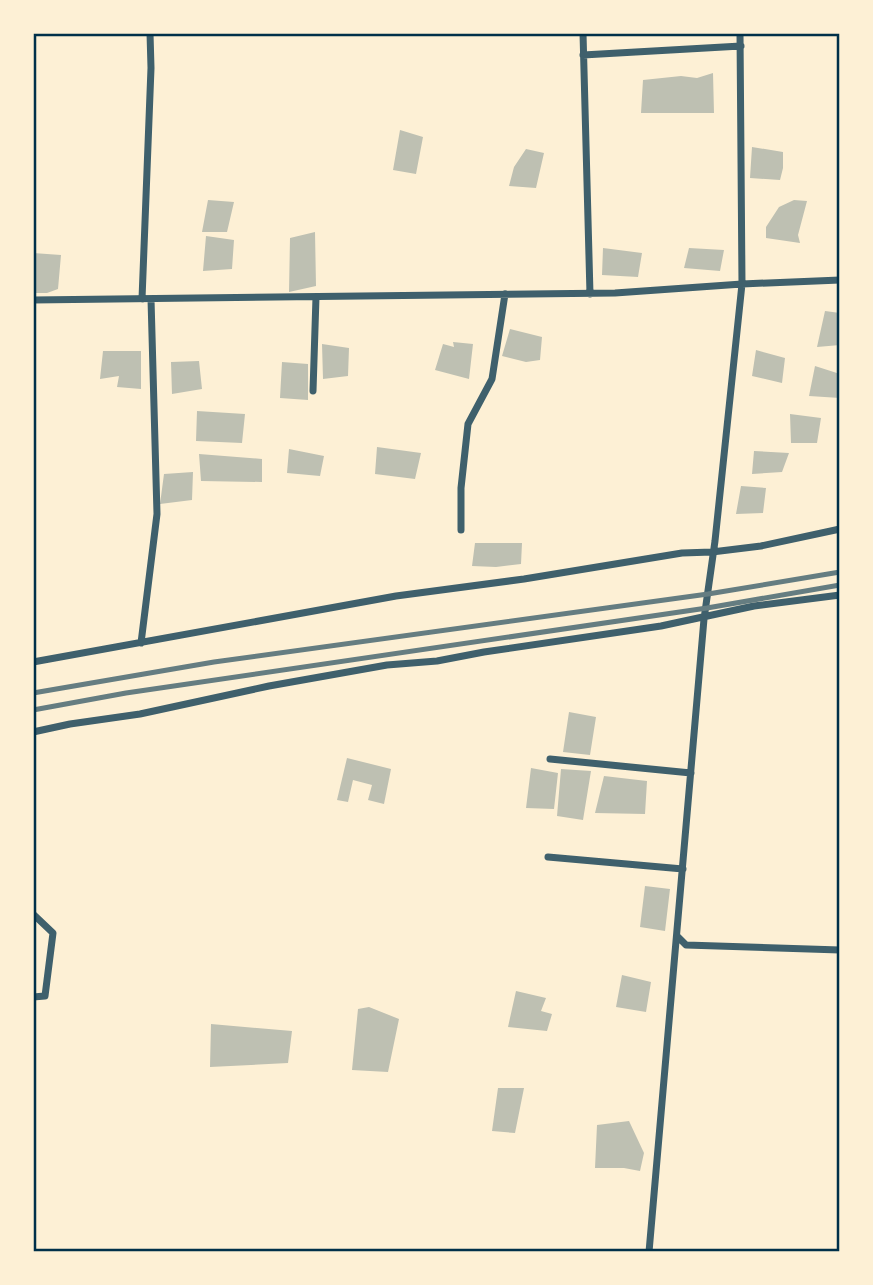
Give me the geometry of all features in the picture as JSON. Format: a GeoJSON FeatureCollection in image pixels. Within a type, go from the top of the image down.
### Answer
{"type":"FeatureCollection","features":[{"type":"Feature","properties":{"kind":"street"},"geometry":{"type":"LineString","coordinates":[[141,643],[157,514],[146,299],[150,33]]}},
{"type":"Feature","properties":{"kind":"street"},"geometry":{"type":"LineString","coordinates":[[583,33],[590,294]]}},
{"type":"Feature","properties":{"kind":"street"},"geometry":{"type":"LineString","coordinates":[[649,1252],[704,619],[715,541],[742,284],[740,33]]}},
{"type":"Feature","properties":{"kind":"street"},"geometry":{"type":"LineString","coordinates":[[583,55],[741,46]]}},
{"type":"Feature","properties":{"kind":"street"},"geometry":{"type":"LineString","coordinates":[[33,300],[590,294],[840,280]]}},
{"type":"Feature","properties":{"kind":"street"},"geometry":{"type":"LineString","coordinates":[[461,530],[461,488],[468,424],[492,379],[505,294]]}},
{"type":"Feature","properties":{"kind":"street"},"geometry":{"type":"LineString","coordinates":[[313,391],[316,297]]}},
{"type":"Feature","properties":{"kind":"street"},"geometry":{"type":"LineString","coordinates":[[33,663],[396,596],[524,579],[682,553],[761,546],[840,529]]}},
{"type":"Feature","properties":{"kind":"street"},"geometry":{"type":"LineString","coordinates":[[33,734],[70,724],[141,714],[270,686],[387,665],[438,662],[484,652],[704,619],[754,606],[840,595]]}},
{"type":"Feature","properties":{"kind":"street"},"geometry":{"type":"LineString","coordinates":[[550,759],[691,773]]}},
{"type":"Feature","properties":{"kind":"street"},"geometry":{"type":"LineString","coordinates":[[548,857],[683,869]]}},
{"type":"Feature","properties":{"kind":"street"},"geometry":{"type":"LineString","coordinates":[[33,914],[53,933],[46,996],[33,997]]}},
{"type":"Feature","properties":{"kind":"street"},"geometry":{"type":"LineString","coordinates":[[677,936],[686,945],[840,950]]}},
{"type":"Feature","properties":{"kind":"building"},"geometry":{"type":"Polygon","coordinates":[[[713,73],[714,113],[641,113],[643,80],[681,76],[697,78],[713,73]]]}},
{"type":"Feature","properties":{"kind":"building"},"geometry":{"type":"Polygon","coordinates":[[[400,130],[423,137],[416,174],[393,170],[400,130]]]}},
{"type":"Feature","properties":{"kind":"building"},"geometry":{"type":"Polygon","coordinates":[[[752,147],[783,152],[780,180],[750,178],[752,147]]]}},
{"type":"Feature","properties":{"kind":"building"},"geometry":{"type":"Polygon","coordinates":[[[526,149],[544,153],[536,188],[509,186],[514,167],[526,149]]]}},
{"type":"Feature","properties":{"kind":"building"},"geometry":{"type":"Polygon","coordinates":[[[208,200],[234,202],[227,232],[202,232],[208,200]]]}},
{"type":"Feature","properties":{"kind":"building"},"geometry":{"type":"Polygon","coordinates":[[[794,200],[807,201],[798,235],[800,243],[766,238],[766,227],[779,207],[794,200]]]}},
{"type":"Feature","properties":{"kind":"building"},"geometry":{"type":"Polygon","coordinates":[[[315,232],[316,286],[289,292],[290,238],[315,232]]]}},
{"type":"Feature","properties":{"kind":"building"},"geometry":{"type":"Polygon","coordinates":[[[206,236],[234,240],[232,269],[203,271],[206,236]]]}},
{"type":"Feature","properties":{"kind":"building"},"geometry":{"type":"Polygon","coordinates":[[[603,248],[642,253],[638,277],[602,275],[603,248]]]}},
{"type":"Feature","properties":{"kind":"building"},"geometry":{"type":"Polygon","coordinates":[[[689,248],[724,250],[720,271],[684,268],[689,248]]]}},
{"type":"Feature","properties":{"kind":"building"},"geometry":{"type":"Polygon","coordinates":[[[33,253],[61,255],[58,289],[47,293],[33,293],[33,253]]]}},
{"type":"Feature","properties":{"kind":"building"},"geometry":{"type":"Polygon","coordinates":[[[825,311],[840,313],[840,345],[817,347],[825,311]]]}},
{"type":"Feature","properties":{"kind":"building"},"geometry":{"type":"Polygon","coordinates":[[[510,329],[542,337],[540,360],[526,362],[502,356],[510,329]]]}},
{"type":"Feature","properties":{"kind":"building"},"geometry":{"type":"Polygon","coordinates":[[[453,342],[473,344],[469,379],[435,370],[443,344],[454,347],[453,342]]]}},
{"type":"Feature","properties":{"kind":"building"},"geometry":{"type":"Polygon","coordinates":[[[322,344],[349,348],[348,376],[323,379],[322,344]]]}},
{"type":"Feature","properties":{"kind":"building"},"geometry":{"type":"Polygon","coordinates":[[[756,350],[785,358],[782,383],[752,376],[756,350]]]}},
{"type":"Feature","properties":{"kind":"building"},"geometry":{"type":"Polygon","coordinates":[[[103,351],[141,351],[141,389],[117,387],[119,376],[100,379],[103,351]]]}},
{"type":"Feature","properties":{"kind":"building"},"geometry":{"type":"Polygon","coordinates":[[[199,361],[202,389],[172,394],[171,362],[199,361]]]}},
{"type":"Feature","properties":{"kind":"building"},"geometry":{"type":"Polygon","coordinates":[[[282,362],[308,364],[308,400],[280,398],[282,362]]]}},
{"type":"Feature","properties":{"kind":"building"},"geometry":{"type":"Polygon","coordinates":[[[815,366],[840,374],[840,398],[809,396],[815,366]]]}},
{"type":"Feature","properties":{"kind":"building"},"geometry":{"type":"Polygon","coordinates":[[[197,411],[245,414],[242,443],[196,441],[197,411]]]}},
{"type":"Feature","properties":{"kind":"building"},"geometry":{"type":"Polygon","coordinates":[[[790,414],[821,418],[817,443],[791,443],[790,414]]]}},
{"type":"Feature","properties":{"kind":"building"},"geometry":{"type":"Polygon","coordinates":[[[377,447],[421,453],[415,479],[375,474],[377,447]]]}},
{"type":"Feature","properties":{"kind":"building"},"geometry":{"type":"Polygon","coordinates":[[[289,449],[324,456],[320,476],[287,473],[289,449]]]}},
{"type":"Feature","properties":{"kind":"building"},"geometry":{"type":"Polygon","coordinates":[[[754,451],[789,453],[782,472],[752,474],[754,451]]]}},
{"type":"Feature","properties":{"kind":"building"},"geometry":{"type":"Polygon","coordinates":[[[199,454],[262,459],[262,482],[201,481],[199,454]]]}},
{"type":"Feature","properties":{"kind":"building"},"geometry":{"type":"Polygon","coordinates":[[[193,472],[192,500],[160,504],[164,474],[193,472]]]}},
{"type":"Feature","properties":{"kind":"building"},"geometry":{"type":"Polygon","coordinates":[[[741,486],[766,488],[763,513],[736,514],[741,486]]]}},
{"type":"Feature","properties":{"kind":"building"},"geometry":{"type":"Polygon","coordinates":[[[475,543],[522,543],[521,564],[472,566],[475,543]]]}},
{"type":"Feature","properties":{"kind":"building"},"geometry":{"type":"Polygon","coordinates":[[[569,712],[596,717],[590,755],[563,752],[569,712]]]}},
{"type":"Feature","properties":{"kind":"building"},"geometry":{"type":"Polygon","coordinates":[[[347,758],[391,769],[384,804],[368,800],[372,785],[353,780],[348,802],[337,800],[347,758]]]}},
{"type":"Feature","properties":{"kind":"building"},"geometry":{"type":"Polygon","coordinates":[[[531,768],[558,773],[554,809],[526,808],[531,768]]]}},
{"type":"Feature","properties":{"kind":"building"},"geometry":{"type":"Polygon","coordinates":[[[561,769],[591,771],[583,820],[557,816],[561,769]]]}},
{"type":"Feature","properties":{"kind":"building"},"geometry":{"type":"Polygon","coordinates":[[[604,776],[647,781],[645,814],[595,813],[604,776]]]}},
{"type":"Feature","properties":{"kind":"building"},"geometry":{"type":"Polygon","coordinates":[[[645,886],[670,889],[665,931],[640,927],[645,886]]]}},
{"type":"Feature","properties":{"kind":"building"},"geometry":{"type":"Polygon","coordinates":[[[622,975],[651,982],[646,1012],[616,1007],[622,975]]]}},
{"type":"Feature","properties":{"kind":"building"},"geometry":{"type":"Polygon","coordinates":[[[516,991],[546,998],[541,1011],[552,1014],[547,1031],[508,1027],[516,991]]]}},
{"type":"Feature","properties":{"kind":"building"},"geometry":{"type":"Polygon","coordinates":[[[369,1007],[399,1019],[388,1072],[352,1070],[358,1009],[369,1007]]]}},
{"type":"Feature","properties":{"kind":"building"},"geometry":{"type":"Polygon","coordinates":[[[211,1024],[292,1031],[288,1063],[210,1067],[211,1024]]]}},
{"type":"Feature","properties":{"kind":"building"},"geometry":{"type":"Polygon","coordinates":[[[498,1088],[524,1088],[515,1133],[492,1131],[498,1088]]]}},
{"type":"Feature","properties":{"kind":"building"},"geometry":{"type":"Polygon","coordinates":[[[629,1121],[644,1153],[640,1171],[595,1168],[597,1125],[629,1121]]]}},
{"type":"Feature","properties":{"kind":"railway"},"geometry":{"type":"LineString","coordinates":[[33,693],[214,662],[708,594],[840,572]]}},
{"type":"Feature","properties":{"kind":"railway"},"geometry":{"type":"LineString","coordinates":[[33,710],[126,693],[707,608],[840,585]]}}]}
